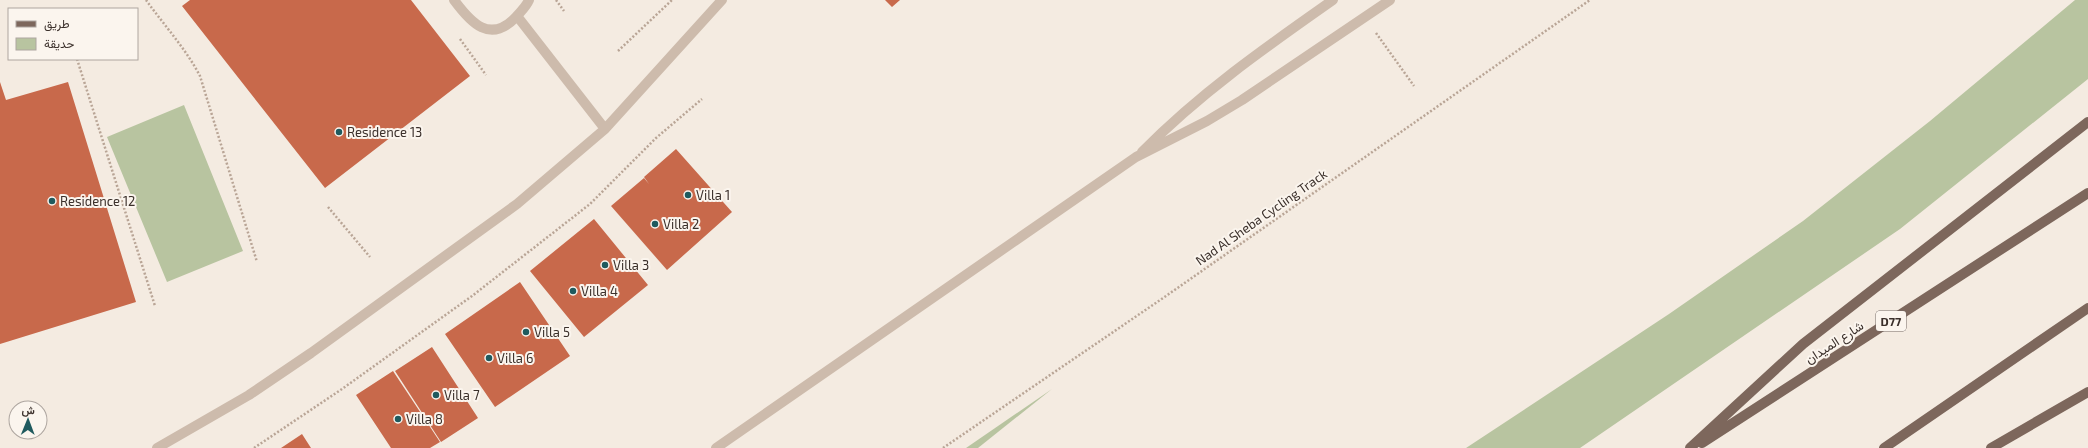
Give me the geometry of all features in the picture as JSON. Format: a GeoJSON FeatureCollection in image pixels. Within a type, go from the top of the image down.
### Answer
{"type":"FeatureCollection","features":[{"type":"Feature","properties":{"kind":"main road"},"geometry":{"type":"LineString","coordinates":[[1690,448],[1819,331],[2088,122]]}},
{"type":"Feature","properties":{"kind":"main road","name":"شارع الميدان"},"geometry":{"type":"LineString","coordinates":[[1695,448],[2088,193]]}},
{"type":"Feature","properties":{"kind":"main road"},"geometry":{"type":"LineString","coordinates":[[1884,448],[2088,308]]}},
{"type":"Feature","properties":{"kind":"main road"},"geometry":{"type":"LineString","coordinates":[[1991,448],[2088,392]]}},
{"type":"Feature","properties":{"kind":"street"},"geometry":{"type":"LineString","coordinates":[[454,0],[474,24],[484,29],[497,30],[510,24],[524,10],[529,0]]}},
{"type":"Feature","properties":{"kind":"street"},"geometry":{"type":"LineString","coordinates":[[157,448],[248,395],[311,353],[517,204],[605,129],[722,0]]}},
{"type":"Feature","properties":{"kind":"street"},"geometry":{"type":"LineString","coordinates":[[1136,157],[1190,105],[1228,75],[1334,0]]}},
{"type":"Feature","properties":{"kind":"street"},"geometry":{"type":"LineString","coordinates":[[716,448],[1136,157],[1207,121],[1236,104],[1390,0]]}},
{"type":"Feature","properties":{"kind":"street"},"geometry":{"type":"LineString","coordinates":[[517,16],[605,129]]}},
{"type":"Feature","properties":{"kind":"path"},"geometry":{"type":"LineString","coordinates":[[146,0],[168,31],[192,60],[200,76],[257,262]]}},
{"type":"Feature","properties":{"kind":"path"},"geometry":{"type":"LineString","coordinates":[[556,0],[564,11]]}},
{"type":"Feature","properties":{"kind":"path"},"geometry":{"type":"LineString","coordinates":[[618,51],[672,0]]}},
{"type":"Feature","properties":{"kind":"path","name":"Nad Al Sheba Cycling Track"},"geometry":{"type":"LineString","coordinates":[[943,448],[1166,296],[1590,0]]}},
{"type":"Feature","properties":{"kind":"path"},"geometry":{"type":"LineString","coordinates":[[1365,18],[1414,86]]}},
{"type":"Feature","properties":{"kind":"path"},"geometry":{"type":"LineString","coordinates":[[76,60],[155,306]]}},
{"type":"Feature","properties":{"kind":"path"},"geometry":{"type":"LineString","coordinates":[[254,448],[342,389],[466,300],[590,204],[656,138],[702,99]]}},
{"type":"Feature","properties":{"kind":"path"},"geometry":{"type":"LineString","coordinates":[[328,207],[370,258]]}},
{"type":"Feature","properties":{"kind":"green space"},"geometry":{"type":"Polygon","coordinates":[[[2075,0],[2088,0],[2088,79],[1900,229],[1580,448],[1466,448],[1669,314],[1803,221],[1930,121],[2075,0]]]}},
{"type":"Feature","properties":{"kind":"green space"},"geometry":{"type":"Polygon","coordinates":[[[184,105],[243,251],[167,282],[107,137],[184,105]]]}},
{"type":"Feature","properties":{"kind":"green space"},"geometry":{"type":"Polygon","coordinates":[[[1052,389],[978,448],[966,448],[1052,389]]]}},
{"type":"Feature","properties":{"kind":"building","name":"Residence 13"},"geometry":{"type":"Polygon","coordinates":[[[190,0],[411,0],[470,76],[325,188],[182,6],[190,0]]]}},
{"type":"Feature","properties":{"kind":"building"},"geometry":{"type":"Polygon","coordinates":[[[885,0],[900,0],[892,7],[885,0]]]}},
{"type":"Feature","properties":{"kind":"building","name":"Residence 12"},"geometry":{"type":"Polygon","coordinates":[[[0,82],[6,100],[68,82],[136,302],[0,344],[0,82]]]}},
{"type":"Feature","properties":{"kind":"building"},"geometry":{"type":"Polygon","coordinates":[[[676,149],[732,212],[667,270],[611,206],[644,178],[649,184],[644,177],[676,149]]]}},
{"type":"Feature","properties":{"kind":"building"},"geometry":{"type":"Polygon","coordinates":[[[594,219],[648,285],[584,337],[530,271],[594,219]]]}},
{"type":"Feature","properties":{"kind":"building"},"geometry":{"type":"Polygon","coordinates":[[[520,282],[570,356],[495,407],[445,334],[520,282]]]}},
{"type":"Feature","properties":{"kind":"building","name":"Villa 7"},"geometry":{"type":"Polygon","coordinates":[[[432,347],[478,418],[441,442],[395,371],[432,347]]]}},
{"type":"Feature","properties":{"kind":"building","name":"Villa 8"},"geometry":{"type":"Polygon","coordinates":[[[393,371],[440,442],[430,448],[391,448],[356,395],[393,371]]]}},
{"type":"Feature","properties":{"kind":"building"},"geometry":{"type":"Polygon","coordinates":[[[302,434],[311,448],[281,448],[302,434]]]}},
{"type":"Feature","properties":{"kind":"place","name":"Residence 13"},"geometry":{"type":"Point","coordinates":[339,132]}},
{"type":"Feature","properties":{"kind":"place","name":"Villa 1"},"geometry":{"type":"Point","coordinates":[688,195]}},
{"type":"Feature","properties":{"kind":"place","name":"Residence 12"},"geometry":{"type":"Point","coordinates":[52,201]}},
{"type":"Feature","properties":{"kind":"place","name":"Villa 2"},"geometry":{"type":"Point","coordinates":[655,224]}},
{"type":"Feature","properties":{"kind":"place","name":"Villa 3"},"geometry":{"type":"Point","coordinates":[605,265]}},
{"type":"Feature","properties":{"kind":"place","name":"Villa 4"},"geometry":{"type":"Point","coordinates":[573,291]}},
{"type":"Feature","properties":{"kind":"place","name":"Villa 5"},"geometry":{"type":"Point","coordinates":[526,332]}},
{"type":"Feature","properties":{"kind":"place","name":"Villa 6"},"geometry":{"type":"Point","coordinates":[489,358]}},
{"type":"Feature","properties":{"kind":"place","name":"Villa 7"},"geometry":{"type":"Point","coordinates":[436,395]}},
{"type":"Feature","properties":{"kind":"place","name":"Villa 8"},"geometry":{"type":"Point","coordinates":[398,419]}}]}
